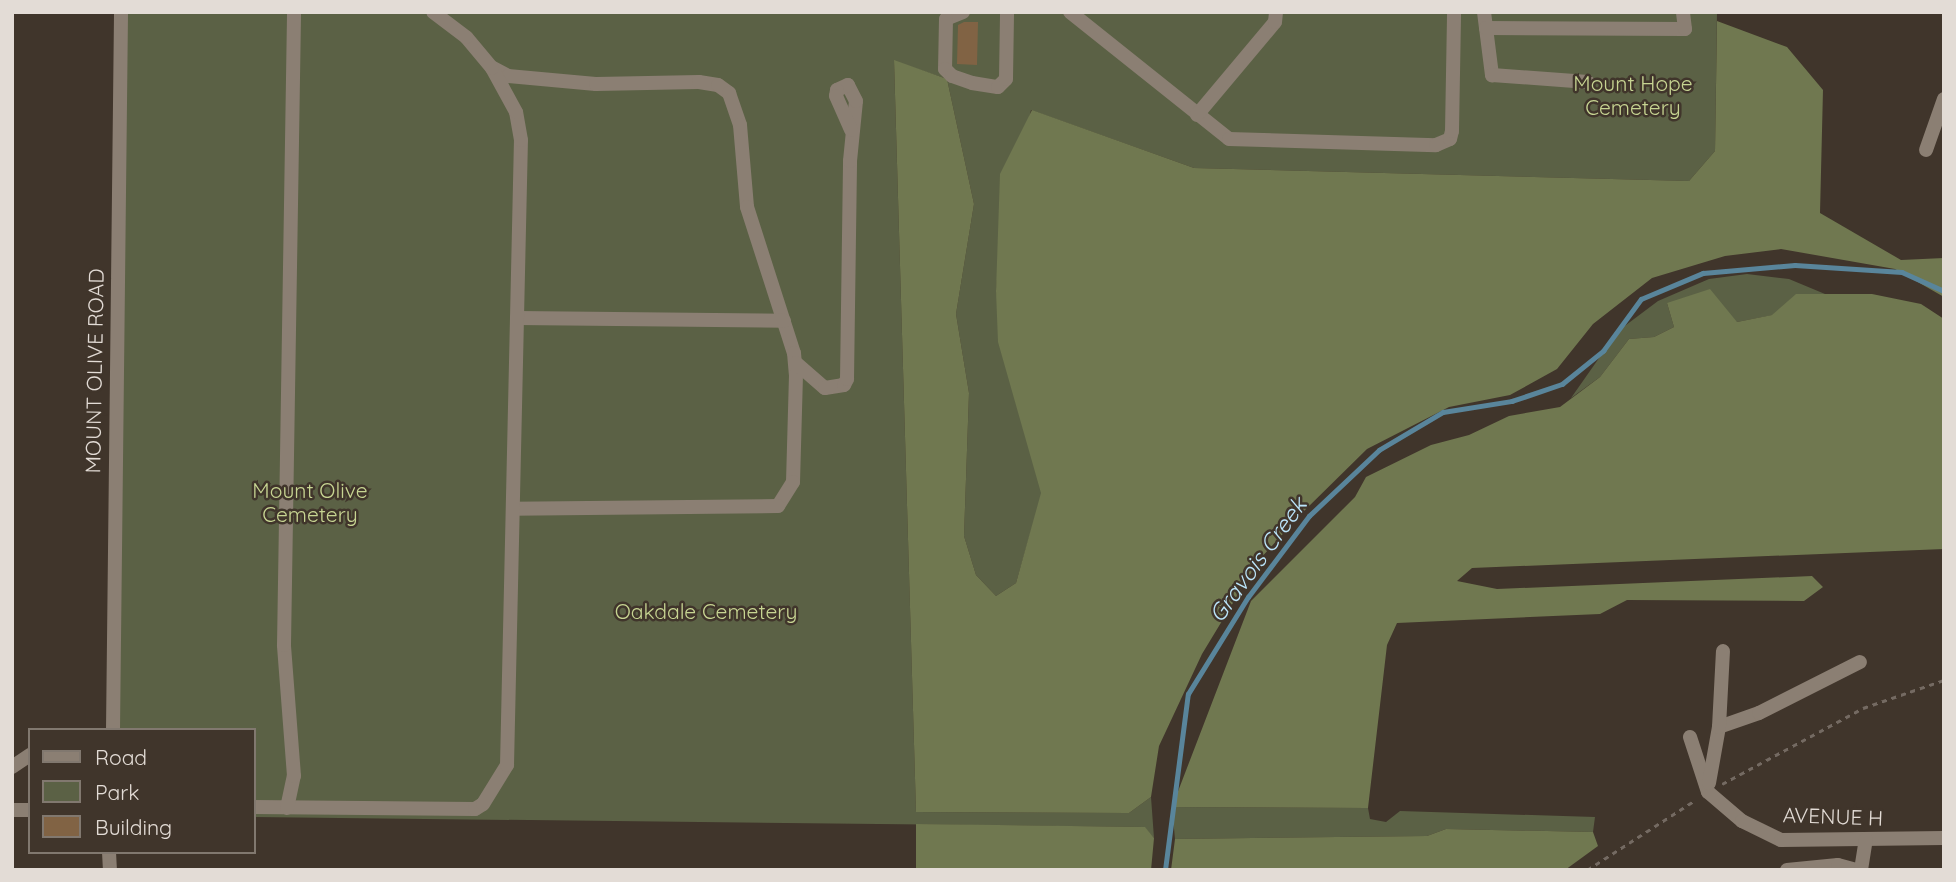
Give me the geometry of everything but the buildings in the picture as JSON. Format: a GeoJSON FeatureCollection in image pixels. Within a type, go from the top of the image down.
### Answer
{"type":"FeatureCollection","features":[{"type":"Feature","properties":{"kind":"street","name":"MOUNT OLIVE ROAD"},"geometry":{"type":"LineString","coordinates":[[113,728],[121,12]]}},
{"type":"Feature","properties":{"kind":"street"},"geometry":{"type":"LineString","coordinates":[[287,808],[294,776],[284,645],[294,12]]}},
{"type":"Feature","properties":{"kind":"street"},"geometry":{"type":"LineString","coordinates":[[256,807],[475,809],[483,804],[507,765],[521,140],[516,112],[492,68],[466,37],[433,12]]}},
{"type":"Feature","properties":{"kind":"street"},"geometry":{"type":"LineString","coordinates":[[963,12],[946,19],[945,68],[952,76],[972,83],[998,87],[1006,79],[1007,12]]}},
{"type":"Feature","properties":{"kind":"street"},"geometry":{"type":"LineString","coordinates":[[1070,12],[1229,139],[1444,145],[1452,131],[1454,12]]}},
{"type":"Feature","properties":{"kind":"street"},"geometry":{"type":"LineString","coordinates":[[1197,115],[1275,22],[1276,12]]}},
{"type":"Feature","properties":{"kind":"street"},"geometry":{"type":"LineString","coordinates":[[1484,12],[1492,75],[1588,82]]}},
{"type":"Feature","properties":{"kind":"street"},"geometry":{"type":"LineString","coordinates":[[1486,28],[1685,29],[1683,12]]}},
{"type":"Feature","properties":{"kind":"street"},"geometry":{"type":"LineString","coordinates":[[492,68],[508,76],[596,84],[699,82],[719,85],[729,93],[740,125],[747,207],[795,362],[793,482],[778,506],[513,509]]}},
{"type":"Feature","properties":{"kind":"street"},"geometry":{"type":"LineString","coordinates":[[1926,150],[1944,99]]}},
{"type":"Feature","properties":{"kind":"street"},"geometry":{"type":"LineString","coordinates":[[795,362],[825,388],[844,385],[848,379],[851,130]]}},
{"type":"Feature","properties":{"kind":"street"},"geometry":{"type":"LineString","coordinates":[[517,318],[784,321]]}},
{"type":"Feature","properties":{"kind":"street"},"geometry":{"type":"LineString","coordinates":[[1708,792],[1719,727],[1723,651]]}},
{"type":"Feature","properties":{"kind":"street"},"geometry":{"type":"LineString","coordinates":[[1719,727],[1759,713],[1860,662]]}},
{"type":"Feature","properties":{"kind":"street"},"geometry":{"type":"LineString","coordinates":[[1690,737],[1708,792]]}},
{"type":"Feature","properties":{"kind":"street"},"geometry":{"type":"LineString","coordinates":[[12,767],[28,756]]}},
{"type":"Feature","properties":{"kind":"street","name":"AVENUE H"},"geometry":{"type":"LineString","coordinates":[[1708,792],[1742,821],[1781,840],[1944,838]]}},
{"type":"Feature","properties":{"kind":"street"},"geometry":{"type":"LineString","coordinates":[[1787,870],[1838,864],[1859,870],[1866,839]]}},
{"type":"Feature","properties":{"kind":"path"},"geometry":{"type":"LineString","coordinates":[[1587,870],[1708,792],[1863,708],[1944,680]]}},
{"type":"Feature","properties":{"kind":"green space"},"geometry":{"type":"Polygon","coordinates":[[[125,12],[1717,12],[1715,151],[1689,181],[1194,168],[1031,110],[1001,234],[996,291],[1042,493],[1016,583],[996,596],[976,575],[964,536],[969,393],[956,314],[974,204],[947,79],[894,61],[916,812],[1129,813],[1151,797],[1154,838],[1144,827],[256,817],[256,728],[114,728],[125,12]]]}},
{"type":"Feature","properties":{"kind":"green space"},"geometry":{"type":"Polygon","coordinates":[[[1717,21],[1787,47],[1823,90],[1820,213],[1901,260],[1944,258],[1944,297],[1895,269],[1781,249],[1725,256],[1652,278],[1593,324],[1557,369],[1510,395],[1449,407],[1367,449],[1301,514],[1259,560],[1202,654],[1159,746],[1151,797],[1129,813],[916,812],[894,60],[947,79],[974,204],[956,314],[969,393],[964,536],[976,575],[996,596],[1016,583],[1041,493],[998,342],[996,291],[1000,174],[1032,110],[1194,168],[1689,181],[1715,151],[1717,21]]]}},
{"type":"Feature","properties":{"kind":"green space"},"geometry":{"type":"Polygon","coordinates":[[[1747,274],[1789,279],[1825,294],[1797,294],[1773,315],[1737,322],[1667,303],[1674,327],[1654,337],[1629,339],[1600,377],[1571,398],[1618,331],[1658,301],[1709,279],[1747,274]]]}},
{"type":"Feature","properties":{"kind":"green space"},"geometry":{"type":"Polygon","coordinates":[[[1710,289],[1737,322],[1772,315],[1796,294],[1872,294],[1921,304],[1944,319],[1944,549],[1472,568],[1457,581],[1497,589],[1812,576],[1823,587],[1804,601],[1627,600],[1600,614],[1397,623],[1387,645],[1368,808],[1172,807],[1251,601],[1355,497],[1366,477],[1431,445],[1469,435],[1509,416],[1560,407],[1600,377],[1629,339],[1654,337],[1674,327],[1667,303],[1710,289]]]}},
{"type":"Feature","properties":{"kind":"green space"},"geometry":{"type":"Polygon","coordinates":[[[1172,807],[1368,808],[1370,819],[1386,822],[1400,811],[1595,817],[1593,832],[1446,829],[1427,836],[1175,839],[1172,807]]]}},
{"type":"Feature","properties":{"kind":"green space"},"geometry":{"type":"Polygon","coordinates":[[[916,824],[1145,827],[1154,838],[1151,870],[916,870],[916,824]]]}},
{"type":"Feature","properties":{"kind":"green space"},"geometry":{"type":"Polygon","coordinates":[[[1446,829],[1593,832],[1598,846],[1565,870],[1171,870],[1175,839],[1427,836],[1446,829]]]}},
{"type":"Feature","properties":{"kind":"waterway","name":"Gravois Creek"},"geometry":{"type":"LineString","coordinates":[[1165,870],[1188,694],[1248,597],[1309,516],[1379,450],[1443,412],[1512,401],[1562,384],[1603,351],[1641,299],[1703,273],[1795,265],[1902,272],[1944,291]]}},
{"type":"Feature","properties":{"kind":"park label","name":"Mount Hope Cemetery"},"geometry":{"type":"Point","coordinates":[1633,95]}},
{"type":"Feature","properties":{"kind":"park label","name":"Mount Olive Cemetery"},"geometry":{"type":"Point","coordinates":[310,502]}},
{"type":"Feature","properties":{"kind":"park label","name":"Oakdale Cemetery"},"geometry":{"type":"Point","coordinates":[706,611]}}]}
